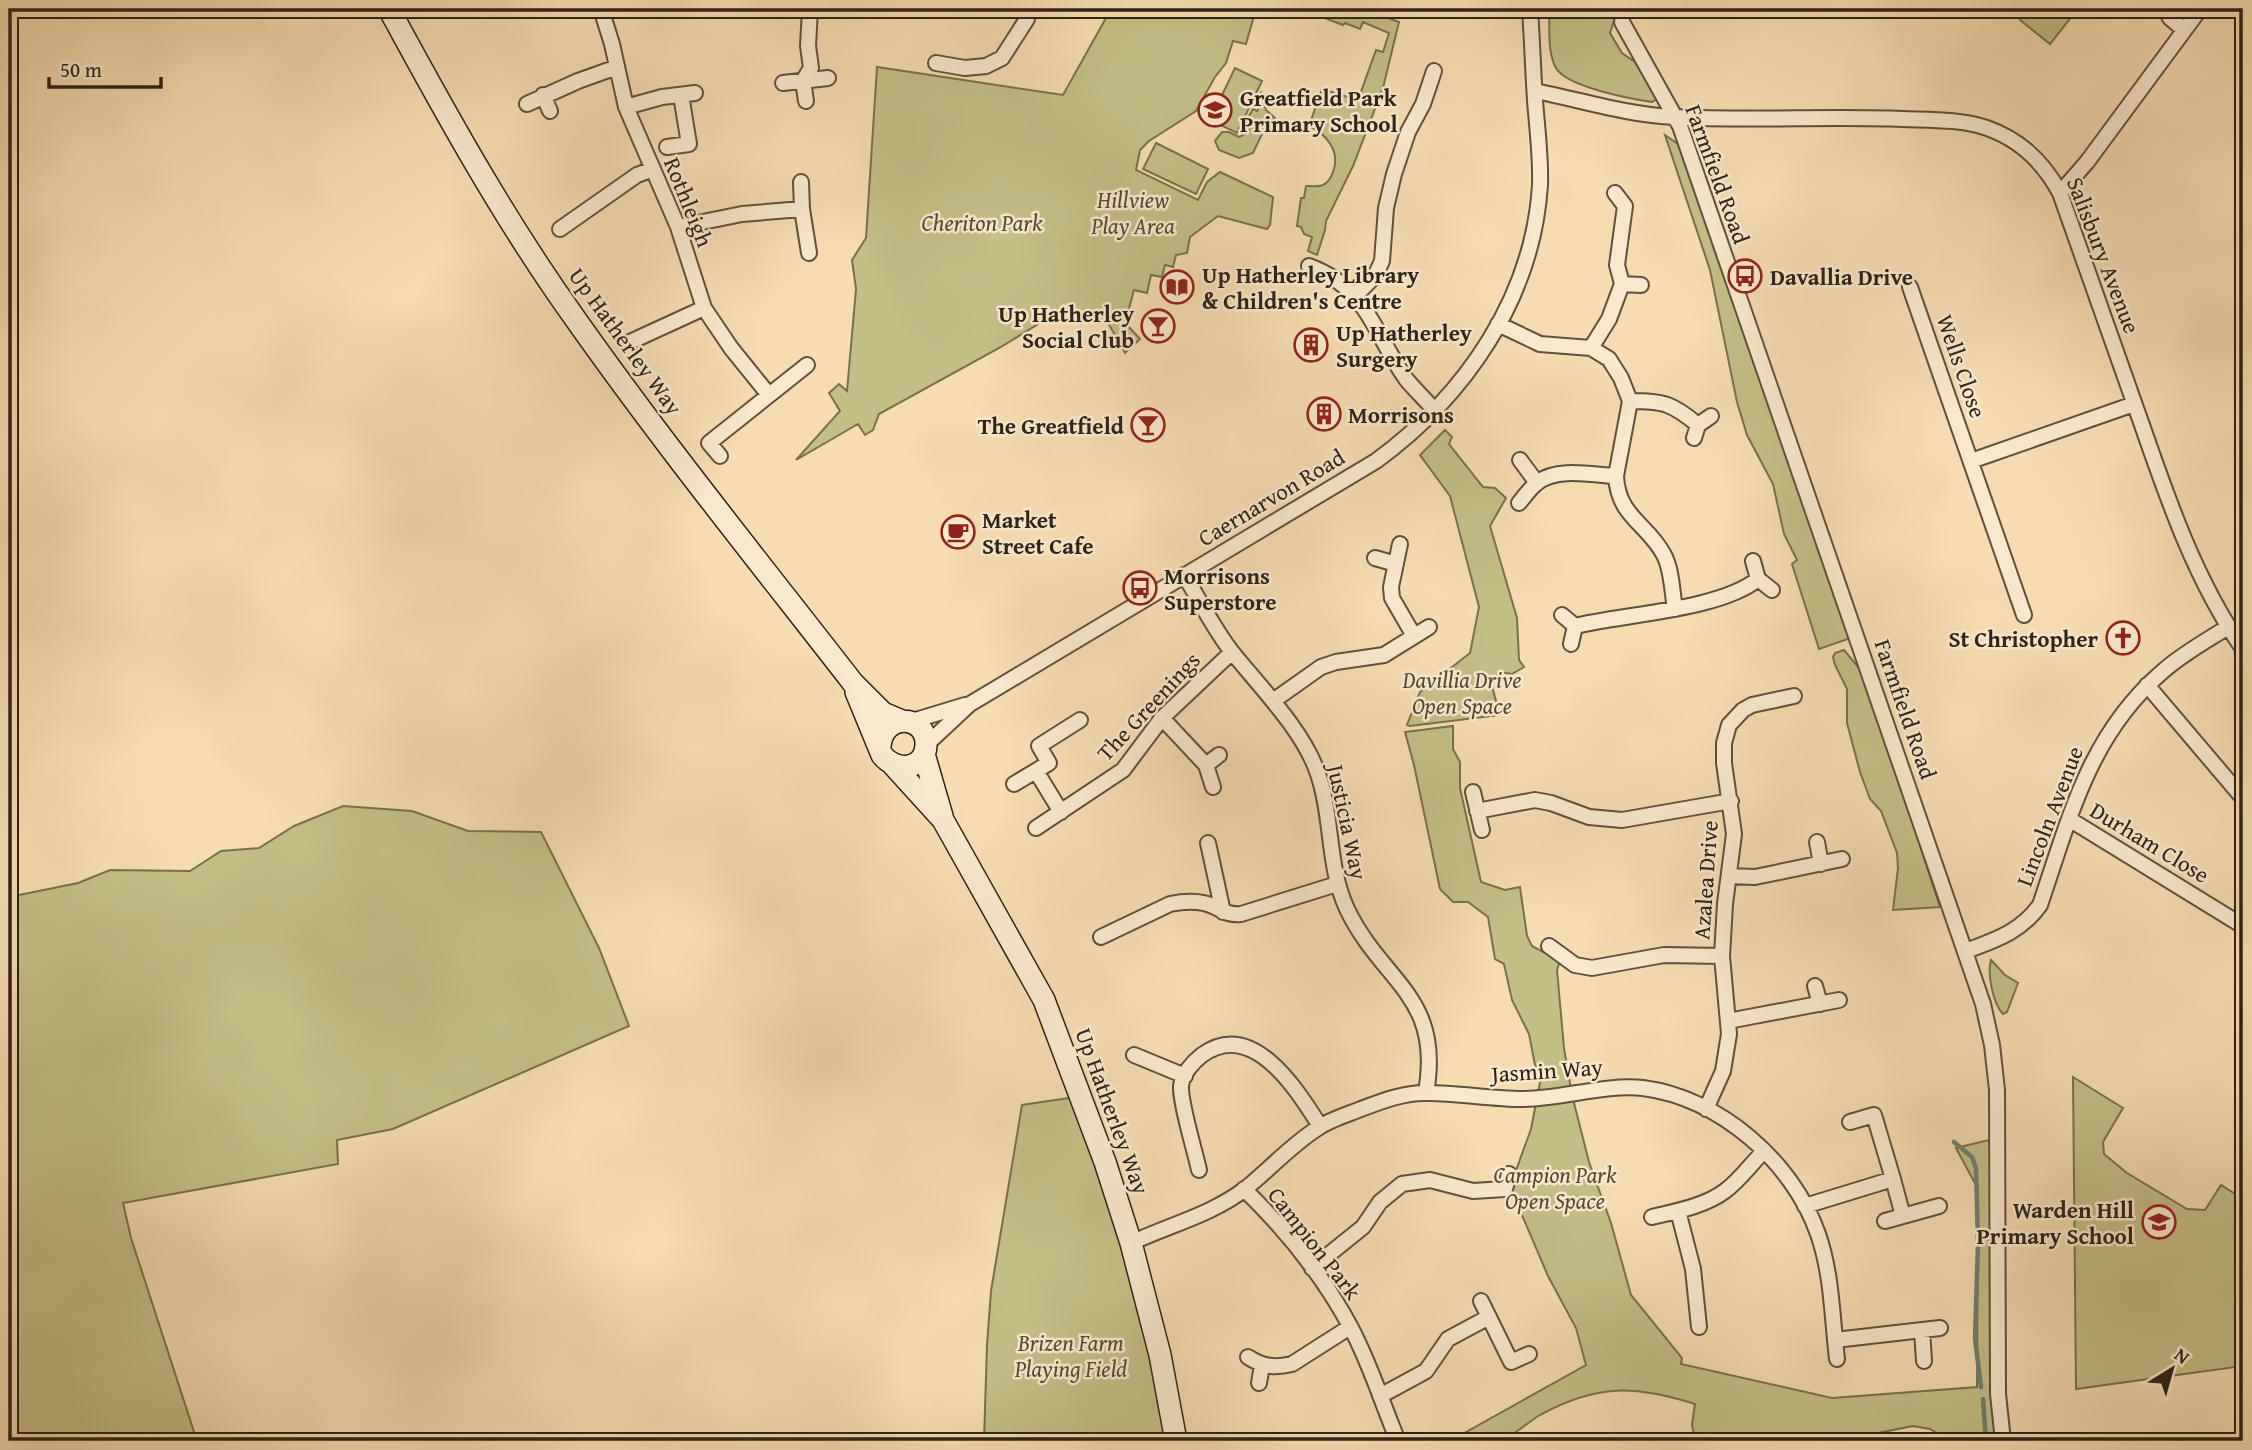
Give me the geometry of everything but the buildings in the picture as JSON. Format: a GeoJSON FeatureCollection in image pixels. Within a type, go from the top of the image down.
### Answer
{"type":"FeatureCollection","features":[{"type":"Feature","properties":{"kind":"street","name":"Up Hatherley Way"},"geometry":{"type":"LineString","coordinates":[[389,9],[442,107],[498,201],[573,316],[853,683],[883,713],[906,721]]}},
{"type":"Feature","properties":{"kind":"street","name":"Rothleigh"},"geometry":{"type":"LineString","coordinates":[[601,9],[625,107],[678,227],[705,308],[731,348],[769,395]]}},
{"type":"Feature","properties":{"kind":"street"},"geometry":{"type":"LineString","coordinates":[[807,101],[810,9]]}},
{"type":"Feature","properties":{"kind":"street"},"geometry":{"type":"LineString","coordinates":[[936,63],[965,68],[1007,61],[1030,9]]}},
{"type":"Feature","properties":{"kind":"street","name":"Caernarvon Road"},"geometry":{"type":"LineString","coordinates":[[925,749],[970,704],[1376,461],[1416,430],[1466,375],[1498,324],[1520,278],[1534,228],[1540,164],[1530,9]]}},
{"type":"Feature","properties":{"kind":"street"},"geometry":{"type":"LineString","coordinates":[[2165,9],[2170,18],[2184,30]]}},
{"type":"Feature","properties":{"kind":"street"},"geometry":{"type":"LineString","coordinates":[[2060,194],[2200,9]]}},
{"type":"Feature","properties":{"kind":"street","name":"Farmfield Road"},"geometry":{"type":"LineString","coordinates":[[1622,22],[1680,126],[1966,951],[1988,1023],[1997,1090],[1998,1385],[2003,1441]]}},
{"type":"Feature","properties":{"kind":"street"},"geometry":{"type":"LineString","coordinates":[[527,104],[543,95],[617,67]]}},
{"type":"Feature","properties":{"kind":"street"},"geometry":{"type":"LineString","coordinates":[[1355,296],[1375,276],[1382,261],[1386,208],[1394,174],[1408,132],[1423,104],[1434,71]]}},
{"type":"Feature","properties":{"kind":"street"},"geometry":{"type":"LineString","coordinates":[[783,83],[807,75]]}},
{"type":"Feature","properties":{"kind":"street","name":"Salisbury Avenue"},"geometry":{"type":"LineString","coordinates":[[1535,91],[1639,113],[1675,117],[1888,119],[1973,124],[2000,133],[2024,148],[2045,169],[2060,194],[2174,514],[2201,576],[2243,649]]}},
{"type":"Feature","properties":{"kind":"street"},"geometry":{"type":"LineString","coordinates":[[625,107],[662,97],[688,94],[689,144],[667,147]]}},
{"type":"Feature","properties":{"kind":"street"},"geometry":{"type":"LineString","coordinates":[[543,95],[550,111]]}},
{"type":"Feature","properties":{"kind":"street"},"geometry":{"type":"LineString","coordinates":[[560,229],[637,175],[653,169]]}},
{"type":"Feature","properties":{"kind":"street"},"geometry":{"type":"LineString","coordinates":[[801,182],[809,253]]}},
{"type":"Feature","properties":{"kind":"street"},"geometry":{"type":"LineString","coordinates":[[1591,348],[1609,319],[1622,284],[1616,265],[1625,206],[1615,193]]}},
{"type":"Feature","properties":{"kind":"street"},"geometry":{"type":"LineString","coordinates":[[678,227],[741,214],[802,208]]}},
{"type":"Feature","properties":{"kind":"street"},"geometry":{"type":"LineString","coordinates":[[1309,266],[1329,274],[1355,296],[1406,378],[1435,411]]}},
{"type":"Feature","properties":{"kind":"street"},"geometry":{"type":"LineString","coordinates":[[1622,284],[1641,285]]}},
{"type":"Feature","properties":{"kind":"street","name":"Wells Close"},"geometry":{"type":"LineString","coordinates":[[1910,287],[2024,615]]}},
{"type":"Feature","properties":{"kind":"street"},"geometry":{"type":"LineString","coordinates":[[630,342],[705,308]]}},
{"type":"Feature","properties":{"kind":"street"},"geometry":{"type":"LineString","coordinates":[[1498,324],[1540,344],[1591,348],[1609,359],[1621,378],[1630,401],[1616,476],[1619,498],[1624,508],[1657,544],[1666,560],[1675,609]]}},
{"type":"Feature","properties":{"kind":"street"},"geometry":{"type":"LineString","coordinates":[[720,456],[709,443],[807,365]]}},
{"type":"Feature","properties":{"kind":"street"},"geometry":{"type":"LineString","coordinates":[[1630,401],[1668,404],[1680,410],[1696,432],[1711,416]]}},
{"type":"Feature","properties":{"kind":"street"},"geometry":{"type":"LineString","coordinates":[[1970,461],[2134,404]]}},
{"type":"Feature","properties":{"kind":"street"},"geometry":{"type":"LineString","coordinates":[[1520,460],[1537,482]]}},
{"type":"Feature","properties":{"kind":"street"},"geometry":{"type":"LineString","coordinates":[[1519,503],[1537,482],[1557,474],[1616,476]]}},
{"type":"Feature","properties":{"kind":"street"},"geometry":{"type":"LineString","coordinates":[[1399,544],[1391,587],[1392,598],[1414,636]]}},
{"type":"Feature","properties":{"kind":"street"},"geometry":{"type":"LineString","coordinates":[[1375,558],[1396,564]]}},
{"type":"Feature","properties":{"kind":"street"},"geometry":{"type":"LineString","coordinates":[[1753,561],[1758,579],[1772,590]]}},
{"type":"Feature","properties":{"kind":"street","name":"Justicia Way"},"geometry":{"type":"LineString","coordinates":[[1184,575],[1232,652],[1273,701],[1305,748],[1318,774],[1337,884],[1360,932],[1405,989],[1422,1020],[1430,1059],[1426,1093]]}},
{"type":"Feature","properties":{"kind":"street"},"geometry":{"type":"LineString","coordinates":[[1575,626],[1615,617],[1675,609],[1748,588],[1758,579]]}},
{"type":"Feature","properties":{"kind":"street"},"geometry":{"type":"LineString","coordinates":[[1562,615],[1575,626]]}},
{"type":"Feature","properties":{"kind":"street"},"geometry":{"type":"LineString","coordinates":[[1273,701],[1321,667],[1336,662],[1384,655],[1429,626]]}},
{"type":"Feature","properties":{"kind":"street"},"geometry":{"type":"LineString","coordinates":[[1571,644],[1575,626]]}},
{"type":"Feature","properties":{"kind":"street","name":"Lincoln Avenue"},"geometry":{"type":"LineString","coordinates":[[1966,951],[2007,935],[2033,915],[2040,905],[2088,768],[2126,708],[2147,685],[2184,655],[2228,627]]}},
{"type":"Feature","properties":{"kind":"street","name":"The Greenings"},"geometry":{"type":"LineString","coordinates":[[1036,828],[1123,770],[1162,718],[1232,652]]}},
{"type":"Feature","properties":{"kind":"street","name":"Up Hatherley Way"},"geometry":{"type":"LineString","coordinates":[[853,683],[880,747]]}},
{"type":"Feature","properties":{"kind":"street"},"geometry":{"type":"LineString","coordinates":[[2147,685],[2242,797]]}},
{"type":"Feature","properties":{"kind":"street","name":"Azalea Drive"},"geometry":{"type":"LineString","coordinates":[[1706,1109],[1719,1085],[1728,1046],[1722,956],[1725,904],[1734,834],[1723,753],[1729,725],[1738,713],[1752,705],[1794,696]]}},
{"type":"Feature","properties":{"kind":"street","name":"Caernarvon Road"},"geometry":{"type":"LineString","coordinates":[[906,721],[970,704]]}},
{"type":"Feature","properties":{"kind":"street"},"geometry":{"type":"LineString","coordinates":[[1162,718],[1206,765],[1213,787]]}},
{"type":"Feature","properties":{"kind":"street","name":"The Greenings"},"geometry":{"type":"LineString","coordinates":[[1036,771],[1049,763],[1039,746],[1080,720]]}},
{"type":"Feature","properties":{"kind":"street"},"geometry":{"type":"LineString","coordinates":[[906,721],[919,727],[924,735],[925,749],[919,761],[910,766],[893,765],[882,755],[880,747],[881,735],[886,728],[906,721]]}},
{"type":"Feature","properties":{"kind":"street","name":"Up Hatherley Way"},"geometry":{"type":"LineString","coordinates":[[925,749],[943,820]]}},
{"type":"Feature","properties":{"kind":"street"},"geometry":{"type":"LineString","coordinates":[[1206,765],[1219,755]]}},
{"type":"Feature","properties":{"kind":"street","name":"Up Hatherley Way"},"geometry":{"type":"LineString","coordinates":[[893,765],[943,820],[1044,1000],[1105,1162],[1131,1243],[1160,1355],[1176,1441]]}},
{"type":"Feature","properties":{"kind":"street"},"geometry":{"type":"LineString","coordinates":[[1014,784],[1036,771],[1060,812]]}},
{"type":"Feature","properties":{"kind":"street"},"geometry":{"type":"LineString","coordinates":[[1473,792],[1482,830]]}},
{"type":"Feature","properties":{"kind":"street"},"geometry":{"type":"LineString","coordinates":[[1477,811],[1535,800],[1552,803],[1589,817],[1622,820],[1731,801]]}},
{"type":"Feature","properties":{"kind":"street","name":"Durham Close"},"geometry":{"type":"LineString","coordinates":[[2069,819],[2243,926]]}},
{"type":"Feature","properties":{"kind":"street"},"geometry":{"type":"LineString","coordinates":[[1817,842],[1821,864]]}},
{"type":"Feature","properties":{"kind":"street"},"geometry":{"type":"LineString","coordinates":[[1208,843],[1223,912]]}},
{"type":"Feature","properties":{"kind":"street"},"geometry":{"type":"LineString","coordinates":[[1729,876],[1755,877],[1842,859]]}},
{"type":"Feature","properties":{"kind":"street"},"geometry":{"type":"LineString","coordinates":[[1101,937],[1125,933],[1160,908],[1181,902],[1203,903],[1231,915],[1247,913],[1337,884]]}},
{"type":"Feature","properties":{"kind":"street"},"geometry":{"type":"LineString","coordinates":[[1549,946],[1575,965],[1592,968],[1664,956],[1722,956]]}},
{"type":"Feature","properties":{"kind":"street"},"geometry":{"type":"LineString","coordinates":[[1815,985],[1820,1004]]}},
{"type":"Feature","properties":{"kind":"street"},"geometry":{"type":"LineString","coordinates":[[1728,1021],[1839,1000]]}},
{"type":"Feature","properties":{"kind":"street"},"geometry":{"type":"LineString","coordinates":[[1199,1170],[1181,1086],[1197,1059],[1214,1049],[1233,1046],[1262,1055],[1291,1083],[1320,1126]]}},
{"type":"Feature","properties":{"kind":"street"},"geometry":{"type":"LineString","coordinates":[[1134,1055],[1185,1076]]}},
{"type":"Feature","properties":{"kind":"street","name":"Jasmin Way"},"geometry":{"type":"LineString","coordinates":[[1131,1243],[1193,1218],[1244,1189],[1320,1126],[1373,1104],[1426,1093],[1521,1099],[1633,1088],[1658,1091],[1706,1109],[1737,1128],[1784,1173],[1818,1233],[1828,1273],[1838,1359]]}},
{"type":"Feature","properties":{"kind":"street"},"geometry":{"type":"LineString","coordinates":[[1850,1122],[1874,1115],[1903,1216]]}},
{"type":"Feature","properties":{"kind":"street"},"geometry":{"type":"LineString","coordinates":[[1652,1217],[1708,1201],[1725,1191],[1764,1151]]}},
{"type":"Feature","properties":{"kind":"street"},"geometry":{"type":"LineString","coordinates":[[1312,1268],[1363,1227],[1380,1202],[1402,1185],[1430,1180],[1473,1191],[1505,1189],[1509,1174]]}},
{"type":"Feature","properties":{"kind":"street"},"geometry":{"type":"LineString","coordinates":[[1805,1206],[1893,1179]]}},
{"type":"Feature","properties":{"kind":"street","name":"Campion Park"},"geometry":{"type":"LineString","coordinates":[[1244,1189],[1312,1268],[1350,1327],[1398,1441]]}},
{"type":"Feature","properties":{"kind":"street"},"geometry":{"type":"LineString","coordinates":[[1885,1221],[1939,1206]]}},
{"type":"Feature","properties":{"kind":"street"},"geometry":{"type":"LineString","coordinates":[[1678,1210],[1690,1250],[1689,1293],[1699,1327]]}},
{"type":"Feature","properties":{"kind":"street"},"geometry":{"type":"LineString","coordinates":[[1481,1301],[1511,1362],[1529,1354]]}},
{"type":"Feature","properties":{"kind":"street"},"geometry":{"type":"LineString","coordinates":[[1380,1396],[1426,1371],[1448,1339],[1489,1317]]}},
{"type":"Feature","properties":{"kind":"street"},"geometry":{"type":"LineString","coordinates":[[1248,1357],[1272,1367],[1292,1364],[1350,1327]]}},
{"type":"Feature","properties":{"kind":"street"},"geometry":{"type":"LineString","coordinates":[[1835,1340],[1940,1328]]}},
{"type":"Feature","properties":{"kind":"street"},"geometry":{"type":"LineString","coordinates":[[1922,1330],[1924,1361]]}},
{"type":"Feature","properties":{"kind":"street"},"geometry":{"type":"LineString","coordinates":[[1259,1383],[1262,1365]]}},
{"type":"Feature","properties":{"kind":"green space","name":"Cheriton Park"},"geometry":{"type":"Polygon","coordinates":[[[1111,9],[1256,9],[1246,44],[1233,41],[1226,63],[1196,111],[1149,141],[1140,150],[1136,170],[1198,200],[1207,182],[1220,172],[1273,197],[1270,225],[1267,229],[1218,216],[1190,237],[1187,253],[1176,255],[1173,267],[1165,265],[1162,277],[1151,275],[1147,293],[1134,290],[1128,312],[1128,326],[1140,339],[1125,353],[1107,321],[1061,310],[1001,347],[879,414],[873,430],[865,435],[858,424],[796,460],[840,411],[829,393],[839,384],[847,391],[856,289],[852,260],[866,238],[877,67],[1063,95],[1111,9]]]}},
{"type":"Feature","properties":{"kind":"green space"},"geometry":{"type":"Polygon","coordinates":[[[1312,9],[1363,9],[1399,22],[1383,88],[1353,166],[1326,221],[1317,255],[1308,251],[1312,237],[1304,234],[1301,227],[1297,226],[1301,198],[1304,198],[1306,186],[1321,186],[1328,181],[1333,172],[1335,157],[1326,139],[1309,126],[1322,89],[1358,100],[1376,50],[1383,52],[1389,33],[1363,22],[1360,29],[1345,23],[1343,25],[1311,13],[1312,9]]]}},
{"type":"Feature","properties":{"kind":"green space"},"geometry":{"type":"Polygon","coordinates":[[[1549,9],[1616,9],[1610,33],[1622,53],[1635,62],[1648,78],[1657,99],[1652,102],[1615,95],[1562,75],[1551,55],[1549,9]]]}},
{"type":"Feature","properties":{"kind":"green space"},"geometry":{"type":"Polygon","coordinates":[[[1724,9],[2073,9],[2072,16],[2050,44],[2019,17],[1843,15],[1724,9]]]}},
{"type":"Feature","properties":{"kind":"green space"},"geometry":{"type":"Polygon","coordinates":[[[1235,68],[1262,81],[1237,133],[1210,120],[1235,68]]]}},
{"type":"Feature","properties":{"kind":"green space"},"geometry":{"type":"Polygon","coordinates":[[[1261,93],[1266,110],[1275,118],[1265,126],[1268,130],[1263,132],[1253,153],[1239,158],[1219,150],[1215,141],[1222,132],[1239,137],[1248,132],[1251,124],[1249,116],[1253,109],[1257,111],[1261,104],[1257,101],[1261,93]]]}},
{"type":"Feature","properties":{"kind":"green space"},"geometry":{"type":"Polygon","coordinates":[[[1665,135],[1678,144],[1697,190],[1851,638],[1819,649],[1792,564],[1797,560],[1784,534],[1773,484],[1747,435],[1737,402],[1710,270],[1665,135]]]}},
{"type":"Feature","properties":{"kind":"green space"},"geometry":{"type":"Polygon","coordinates":[[[1156,143],[1208,169],[1196,194],[1143,169],[1156,143]]]}},
{"type":"Feature","properties":{"kind":"green space","name":"Davillia Drive Open Space"},"geometry":{"type":"Polygon","coordinates":[[[1445,430],[1452,437],[1449,444],[1483,487],[1495,488],[1506,498],[1490,526],[1517,618],[1519,660],[1524,667],[1512,674],[1499,672],[1491,683],[1500,715],[1410,726],[1407,725],[1420,692],[1470,653],[1479,607],[1450,496],[1420,455],[1445,430]]]}},
{"type":"Feature","properties":{"kind":"green space"},"geometry":{"type":"Polygon","coordinates":[[[1844,650],[1859,668],[1883,732],[1940,907],[1893,910],[1897,853],[1881,811],[1870,799],[1847,723],[1847,689],[1833,657],[1835,653],[1844,650]]]}},
{"type":"Feature","properties":{"kind":"green space","name":"Campion Park Open Space"},"geometry":{"type":"Polygon","coordinates":[[[1453,726],[1453,749],[1460,762],[1460,788],[1481,882],[1505,890],[1520,887],[1527,936],[1532,946],[1560,961],[1557,970],[1564,1048],[1572,1095],[1589,1162],[1611,1223],[1631,1295],[1682,1358],[1681,1364],[1832,1398],[1977,1387],[1978,1189],[1956,1148],[1989,1140],[1996,1203],[2003,1441],[1951,1441],[1930,1429],[1913,1426],[1868,1435],[1863,1441],[1700,1441],[1694,1434],[1692,1425],[1695,1404],[1653,1393],[1616,1391],[1598,1393],[1561,1405],[1540,1415],[1503,1440],[1450,1441],[1586,1365],[1576,1328],[1548,1276],[1510,1187],[1531,1129],[1542,1072],[1535,1065],[1529,1034],[1512,1000],[1504,964],[1495,959],[1488,917],[1468,902],[1453,902],[1440,889],[1405,732],[1453,726]]]}},
{"type":"Feature","properties":{"kind":"green space"},"geometry":{"type":"Polygon","coordinates":[[[343,806],[412,811],[468,831],[541,832],[599,948],[629,1026],[393,1129],[337,1140],[338,1164],[123,1203],[131,1238],[197,1441],[9,1441],[9,897],[78,883],[110,870],[190,871],[221,851],[259,848],[294,826],[343,806]]]}},
{"type":"Feature","properties":{"kind":"green space"},"geometry":{"type":"Polygon","coordinates":[[[1991,960],[2005,975],[2018,983],[2007,1012],[2003,1014],[1996,1003],[1992,988],[1991,960]]]}},
{"type":"Feature","properties":{"kind":"green space"},"geometry":{"type":"Polygon","coordinates":[[[2073,1077],[2123,1108],[2103,1142],[2104,1154],[2127,1173],[2187,1209],[2205,1210],[2221,1185],[2243,1199],[2243,1366],[2076,1389],[2073,1077]]]}},
{"type":"Feature","properties":{"kind":"green space","name":"Brizen Farm Playing Field"},"geometry":{"type":"Polygon","coordinates":[[[1082,1096],[1176,1441],[984,1441],[991,1291],[1022,1105],[1082,1096]]]}},
{"type":"Feature","properties":{"kind":"waterway"},"geometry":{"type":"LineString","coordinates":[[1954,1142],[1972,1157],[1976,1168],[1978,1243],[1975,1339],[1981,1387]]}},
{"type":"Feature","properties":{"kind":"waterway"},"geometry":{"type":"LineString","coordinates":[[1983,1399],[1986,1441]]}},
{"type":"Feature","properties":{"kind":"place","name":"Greatfield Park Primary School"},"geometry":{"type":"Point","coordinates":[1215,110]}},
{"type":"Feature","properties":{"kind":"place","name":"Davallia Drive"},"geometry":{"type":"Point","coordinates":[1745,276]}},
{"type":"Feature","properties":{"kind":"place","name":"Up Hatherley Library & Children's Centre"},"geometry":{"type":"Point","coordinates":[1177,287]}},
{"type":"Feature","properties":{"kind":"place","name":"Up Hatherley Social Club"},"geometry":{"type":"Point","coordinates":[1158,326]}},
{"type":"Feature","properties":{"kind":"place","name":"Up Hatherley Surgery"},"geometry":{"type":"Point","coordinates":[1311,345]}},
{"type":"Feature","properties":{"kind":"place","name":"Morrisons"},"geometry":{"type":"Point","coordinates":[1324,414]}},
{"type":"Feature","properties":{"kind":"place","name":"The Greatfield"},"geometry":{"type":"Point","coordinates":[1148,425]}},
{"type":"Feature","properties":{"kind":"place","name":"Market Street Cafe"},"geometry":{"type":"Point","coordinates":[958,532]}},
{"type":"Feature","properties":{"kind":"place","name":"Morrisons Superstore"},"geometry":{"type":"Point","coordinates":[1140,588]}},
{"type":"Feature","properties":{"kind":"place","name":"St Christopher"},"geometry":{"type":"Point","coordinates":[2123,638]}},
{"type":"Feature","properties":{"kind":"place","name":"Warden Hill Primary School"},"geometry":{"type":"Point","coordinates":[2159,1222]}},
{"type":"Feature","properties":{"kind":"park label","name":"Hillview Play Area"},"geometry":{"type":"Point","coordinates":[1133,212]}}]}
